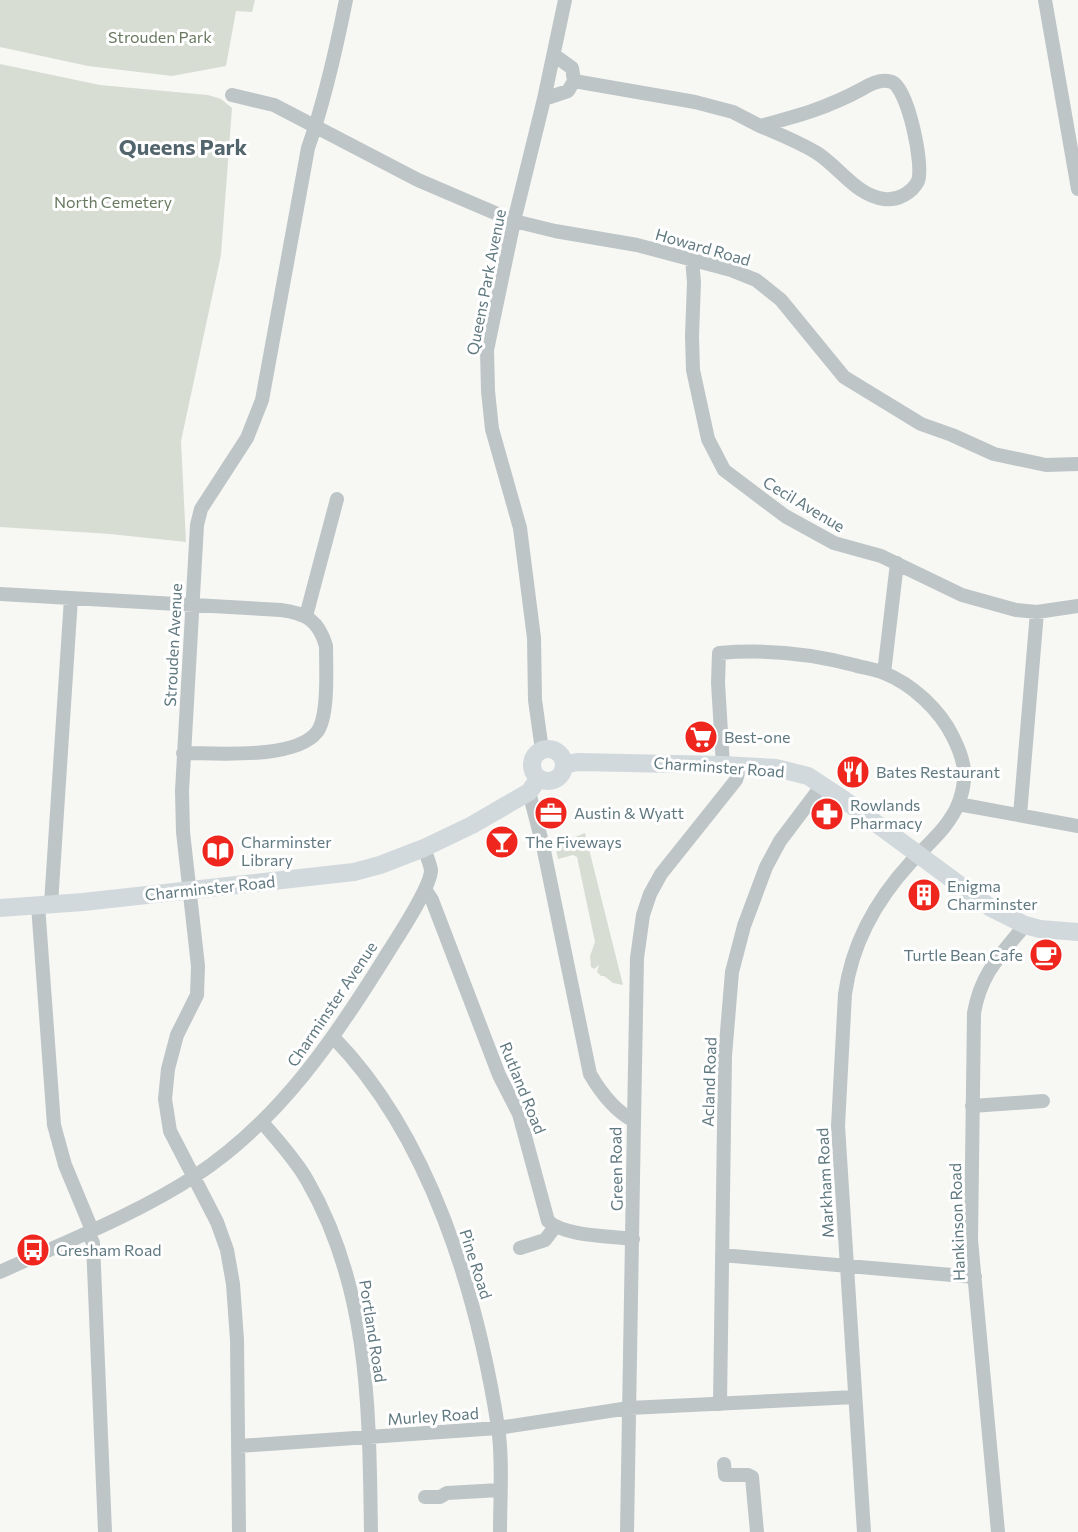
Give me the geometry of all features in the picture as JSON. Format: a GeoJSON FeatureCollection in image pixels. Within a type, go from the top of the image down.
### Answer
{"type":"FeatureCollection","features":[{"type":"Feature","properties":{"kind":"main road"},"geometry":{"type":"LineString","coordinates":[[551,749],[561,755],[564,765],[562,771],[554,779],[534,785],[532,763],[534,757],[542,750],[551,749]]}},
{"type":"Feature","properties":{"kind":"main road","name":"Charminster Road"},"geometry":{"type":"LineString","coordinates":[[564,765],[577,762],[731,765],[776,768],[808,776],[823,784],[991,908],[1025,925],[1061,932],[1078,932]]}},
{"type":"Feature","properties":{"kind":"main road","name":"Charminster Road"},"geometry":{"type":"LineString","coordinates":[[0,908],[354,873],[424,848],[472,825],[534,785]]}},
{"type":"Feature","properties":{"kind":"street","name":"Strouden Avenue"},"geometry":{"type":"LineString","coordinates":[[239,1532],[239,1446],[233,1284],[227,1250],[217,1222],[170,1131],[165,1099],[168,1069],[177,1035],[197,994],[198,966],[183,832],[183,753],[196,525],[201,509],[247,438],[262,400],[308,148],[338,40],[346,0]]}},
{"type":"Feature","properties":{"kind":"street","name":"Queens Park Avenue"},"geometry":{"type":"LineString","coordinates":[[542,750],[536,700],[534,638],[520,528],[492,429],[487,350],[514,220],[544,99],[565,0]]}},
{"type":"Feature","properties":{"kind":"street"},"geometry":{"type":"LineString","coordinates":[[1045,0],[1078,189]]}},
{"type":"Feature","properties":{"kind":"street"},"geometry":{"type":"LineString","coordinates":[[544,99],[568,92],[574,81],[572,68],[554,55]]}},
{"type":"Feature","properties":{"kind":"street"},"geometry":{"type":"LineString","coordinates":[[574,81],[694,102],[733,112],[759,126],[818,154],[850,181],[874,197],[884,199],[900,197],[911,190],[918,179],[919,162],[908,111],[898,87],[891,82],[880,81],[827,107],[759,126]]}},
{"type":"Feature","properties":{"kind":"street"},"geometry":{"type":"LineString","coordinates":[[232,95],[274,105],[316,125]]}},
{"type":"Feature","properties":{"kind":"street","name":"Howard Road"},"geometry":{"type":"LineString","coordinates":[[316,125],[418,180],[514,220],[555,231],[637,245],[692,259],[756,280],[781,300],[844,377],[921,424],[994,454],[1046,465],[1078,464]]}},
{"type":"Feature","properties":{"kind":"street","name":"Cecil Avenue"},"geometry":{"type":"LineString","coordinates":[[692,259],[693,370],[708,439],[724,470],[785,516],[834,543],[881,556],[962,595],[1016,610],[1037,612],[1078,606]]}},
{"type":"Feature","properties":{"kind":"street"},"geometry":{"type":"LineString","coordinates":[[306,616],[337,499]]}},
{"type":"Feature","properties":{"kind":"street"},"geometry":{"type":"LineString","coordinates":[[884,673],[897,563]]}},
{"type":"Feature","properties":{"kind":"street"},"geometry":{"type":"LineString","coordinates":[[0,594],[281,610],[306,616],[313,621],[324,637],[326,646],[324,707],[321,725],[317,732],[304,743],[280,750],[183,753]]}},
{"type":"Feature","properties":{"kind":"street"},"geometry":{"type":"LineString","coordinates":[[71,598],[44,904],[54,1125],[65,1165],[93,1243],[105,1532]]}},
{"type":"Feature","properties":{"kind":"street"},"geometry":{"type":"LineString","coordinates":[[1020,815],[1037,612]]}},
{"type":"Feature","properties":{"kind":"street"},"geometry":{"type":"LineString","coordinates":[[634,1120],[637,958],[643,915],[650,894],[661,874],[736,780],[731,765],[718,691],[719,653],[770,651],[793,653],[817,656],[884,673],[920,696],[948,727],[963,759],[964,780],[958,804],[1078,826]]}},
{"type":"Feature","properties":{"kind":"street","name":"Acland Road"},"geometry":{"type":"LineString","coordinates":[[720,1404],[725,1056],[729,994],[735,958],[766,867],[780,841],[823,784]]}},
{"type":"Feature","properties":{"kind":"street","name":"Green Road"},"geometry":{"type":"LineString","coordinates":[[534,785],[543,846],[590,1074],[610,1102],[624,1116],[634,1120],[627,1532]]}},
{"type":"Feature","properties":{"kind":"street","name":"Markham Road"},"geometry":{"type":"LineString","coordinates":[[864,1532],[838,1126],[846,988],[858,944],[874,910],[886,892],[931,843],[958,804]]}},
{"type":"Feature","properties":{"kind":"street","name":"Charminster Avenue"},"geometry":{"type":"LineString","coordinates":[[0,1272],[90,1231],[195,1176],[262,1122],[290,1092],[333,1037],[424,889],[431,871],[424,848]]}},
{"type":"Feature","properties":{"kind":"street","name":"Rutland Road"},"geometry":{"type":"LineString","coordinates":[[424,889],[432,900],[499,1076],[519,1114],[548,1221],[555,1227]]}},
{"type":"Feature","properties":{"kind":"street","name":"Hankinson Road"},"geometry":{"type":"LineString","coordinates":[[999,1532],[970,1207],[974,1013],[978,992],[990,966],[1025,925]]}},
{"type":"Feature","properties":{"kind":"street","name":"Pine Road"},"geometry":{"type":"LineString","coordinates":[[333,1037],[353,1057],[388,1105],[432,1190],[457,1255],[476,1321],[498,1428],[500,1532]]}},
{"type":"Feature","properties":{"kind":"street"},"geometry":{"type":"LineString","coordinates":[[972,1106],[1043,1101]]}},
{"type":"Feature","properties":{"kind":"street","name":"Portland Road"},"geometry":{"type":"LineString","coordinates":[[262,1122],[283,1146],[306,1179],[326,1215],[344,1262],[361,1342],[369,1437],[371,1532]]}},
{"type":"Feature","properties":{"kind":"street"},"geometry":{"type":"LineString","coordinates":[[520,1248],[544,1240],[555,1227],[633,1239]]}},
{"type":"Feature","properties":{"kind":"street"},"geometry":{"type":"LineString","coordinates":[[722,1255],[975,1277]]}},
{"type":"Feature","properties":{"kind":"street","name":"Murley Road"},"geometry":{"type":"LineString","coordinates":[[239,1446],[498,1428],[629,1408],[855,1397]]}},
{"type":"Feature","properties":{"kind":"street"},"geometry":{"type":"LineString","coordinates":[[724,1464],[725,1475],[748,1475],[752,1478],[757,1532]]}},
{"type":"Feature","properties":{"kind":"street"},"geometry":{"type":"LineString","coordinates":[[425,1497],[440,1497],[447,1493],[500,1490]]}},
{"type":"Feature","properties":{"kind":"green space","name":"Strouden Park"},"geometry":{"type":"Polygon","coordinates":[[[0,0],[255,0],[252,12],[236,11],[226,66],[172,76],[88,66],[0,47],[0,0]]]}},
{"type":"Feature","properties":{"kind":"green space","name":"North Cemetery"},"geometry":{"type":"Polygon","coordinates":[[[0,64],[100,85],[208,95],[221,99],[232,108],[221,255],[181,441],[186,542],[110,534],[0,527],[0,64]]]}},
{"type":"Feature","properties":{"kind":"green space"},"geometry":{"type":"Polygon","coordinates":[[[585,833],[623,985],[613,983],[601,976],[597,972],[599,965],[594,969],[591,967],[590,956],[595,942],[577,857],[573,855],[558,859],[555,845],[585,833]]]}},
{"type":"Feature","properties":{"kind":"place","name":"Best-one"},"geometry":{"type":"Point","coordinates":[701,737]}},
{"type":"Feature","properties":{"kind":"place","name":"Bates Restaurant"},"geometry":{"type":"Point","coordinates":[853,772]}},
{"type":"Feature","properties":{"kind":"place","name":"Austin & Wyatt"},"geometry":{"type":"Point","coordinates":[551,813]}},
{"type":"Feature","properties":{"kind":"place","name":"Rowlands Pharmacy"},"geometry":{"type":"Point","coordinates":[827,814]}},
{"type":"Feature","properties":{"kind":"place","name":"The Fiveways"},"geometry":{"type":"Point","coordinates":[502,842]}},
{"type":"Feature","properties":{"kind":"place","name":"Charminster Library"},"geometry":{"type":"Point","coordinates":[218,851]}},
{"type":"Feature","properties":{"kind":"place","name":"Enigma Charminster"},"geometry":{"type":"Point","coordinates":[924,895]}},
{"type":"Feature","properties":{"kind":"place","name":"Turtle Bean Cafe"},"geometry":{"type":"Point","coordinates":[1046,955]}},
{"type":"Feature","properties":{"kind":"place","name":"Gresham Road"},"geometry":{"type":"Point","coordinates":[33,1250]}},
{"type":"Feature","properties":{"kind":"district","name":"Queens Park"},"geometry":{"type":"Point","coordinates":[183,147]}}]}
